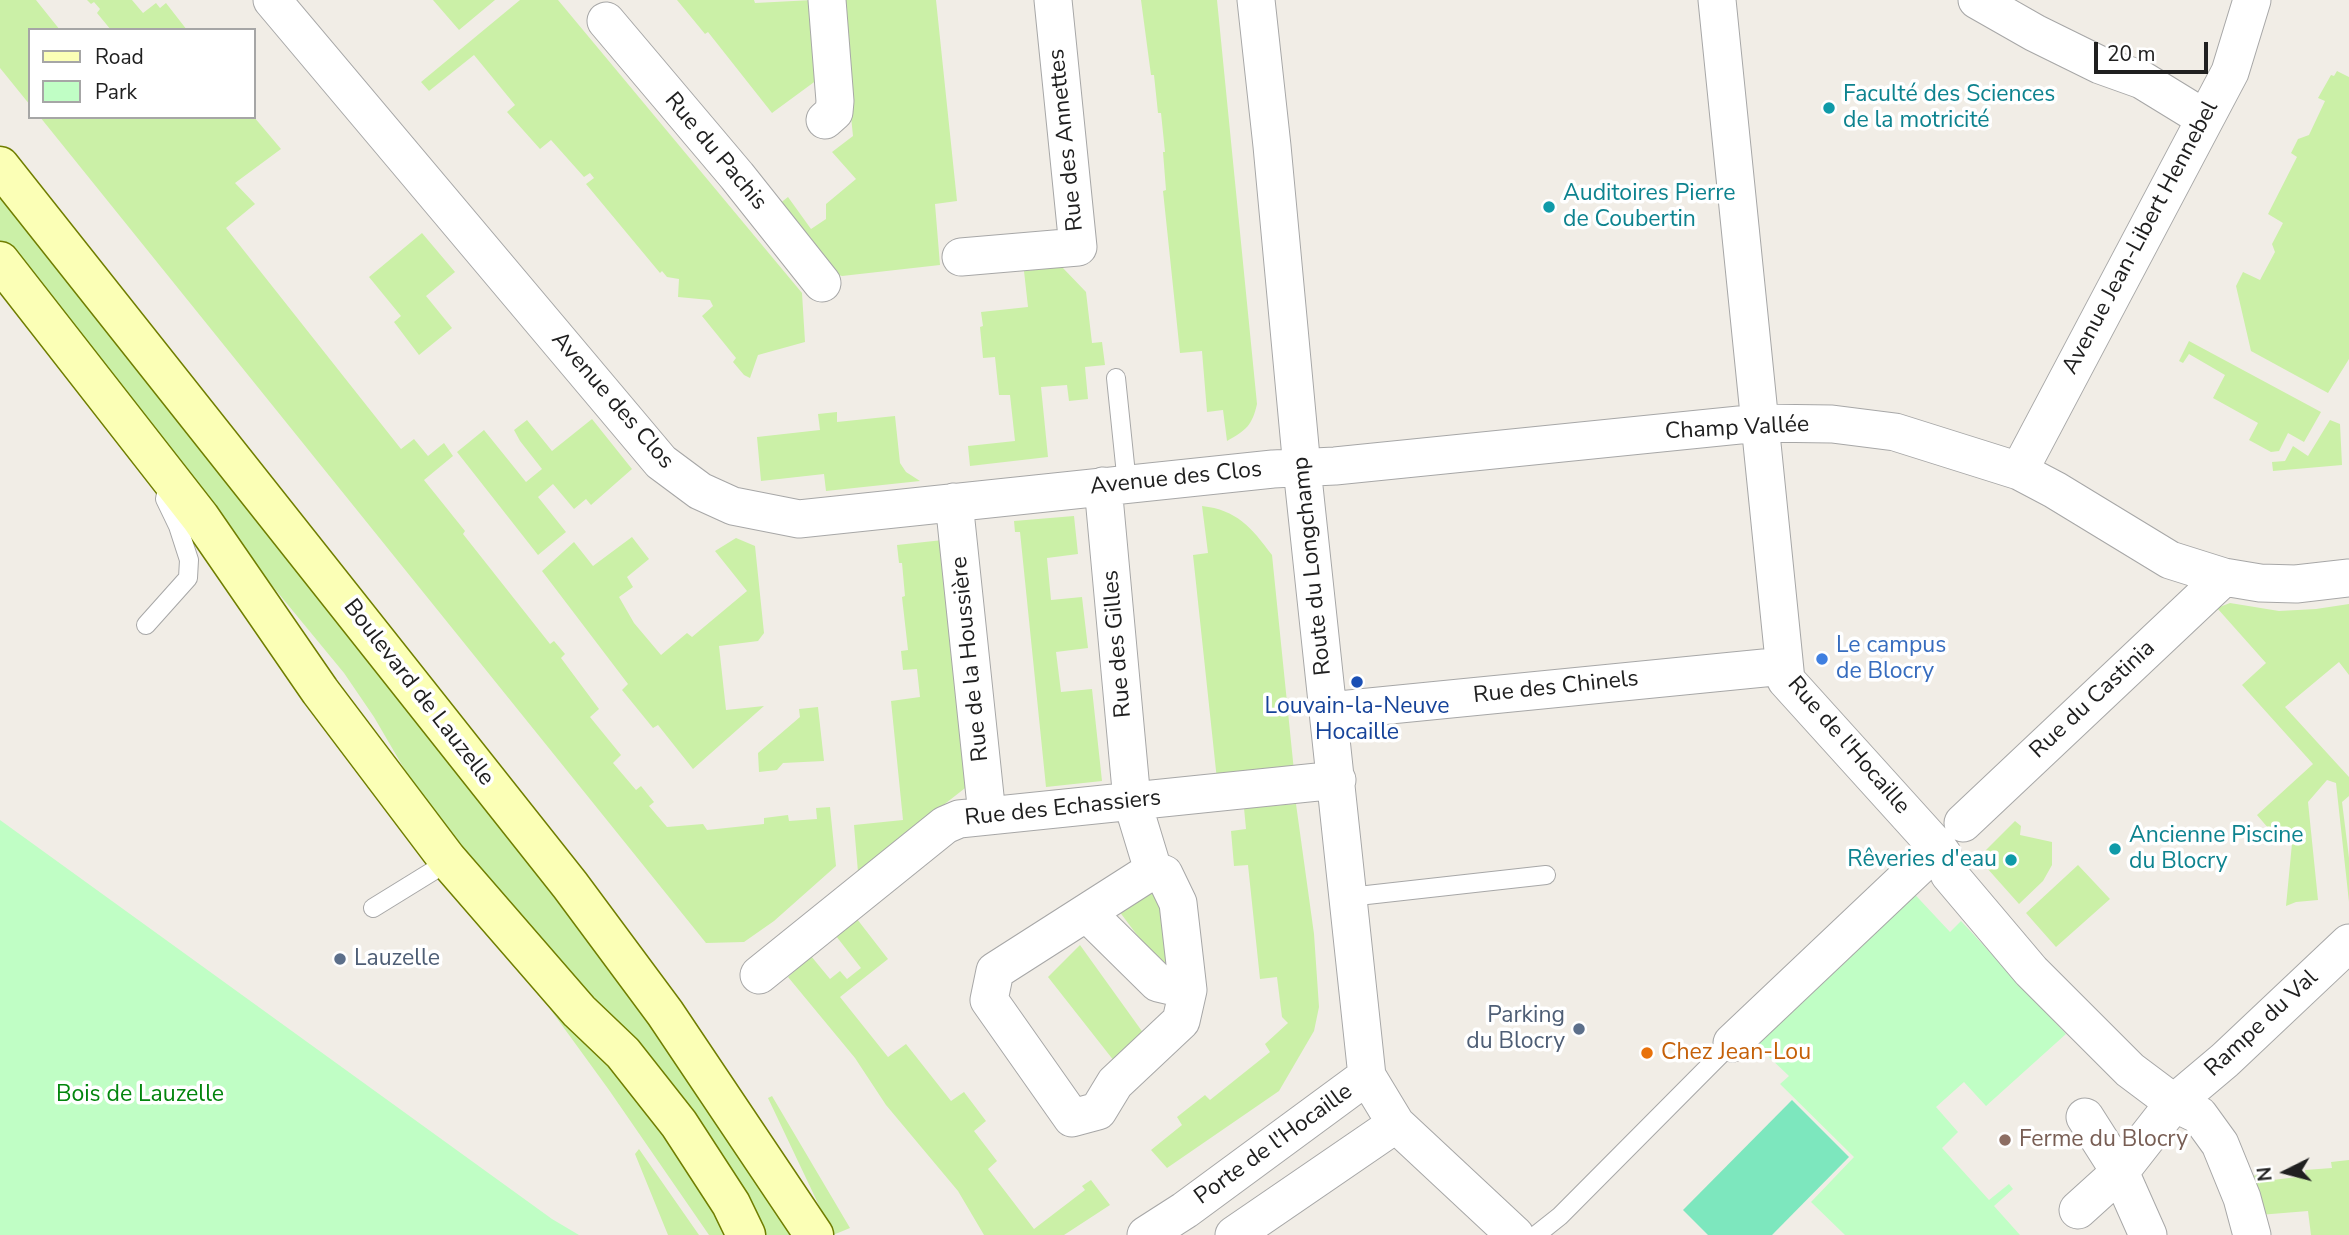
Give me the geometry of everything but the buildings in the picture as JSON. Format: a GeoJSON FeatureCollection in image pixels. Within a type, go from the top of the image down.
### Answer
{"type":"FeatureCollection","features":[{"type":"Feature","properties":{"kind":"main road","name":"Boulevard de Lauzelle"},"geometry":{"type":"LineString","coordinates":[[0,166],[570,885],[665,1013],[814,1235]]}},
{"type":"Feature","properties":{"kind":"main road"},"geometry":{"type":"LineString","coordinates":[[0,261],[200,517],[320,691],[447,859],[579,1011],[623,1053],[679,1124],[731,1204],[746,1235]]}},
{"type":"Feature","properties":{"kind":"street","name":"Avenue des Clos"},"geometry":{"type":"LineString","coordinates":[[272,0],[661,462],[700,491],[733,506],[799,519],[1302,468]]}},
{"type":"Feature","properties":{"kind":"street"},"geometry":{"type":"LineString","coordinates":[[825,120],[834,112],[835,101],[827,0]]}},
{"type":"Feature","properties":{"kind":"street","name":"Rue des Annettes"},"geometry":{"type":"LineString","coordinates":[[961,257],[1078,247],[1052,0]]}},
{"type":"Feature","properties":{"kind":"street","name":"Route du Longchamp"},"geometry":{"type":"LineString","coordinates":[[1256,0],[1302,468],[1367,1076],[1396,1124],[1515,1235]]}},
{"type":"Feature","properties":{"kind":"street","name":"Rue de l'Hocaille"},"geometry":{"type":"LineString","coordinates":[[1717,0],[1786,680],[1951,836],[1943,855],[1949,874],[2031,971],[2130,1070],[2174,1103],[2199,1115],[2220,1144],[2242,1198],[2252,1235]]}},
{"type":"Feature","properties":{"kind":"street"},"geometry":{"type":"LineString","coordinates":[[1977,0],[2099,65],[2142,80],[2204,118]]}},
{"type":"Feature","properties":{"kind":"street","name":"Avenue Jean-Libert Hennebel"},"geometry":{"type":"LineString","coordinates":[[2018,471],[2230,72],[2252,0]]}},
{"type":"Feature","properties":{"kind":"street","name":"Rue du Pachis"},"geometry":{"type":"LineString","coordinates":[[606,22],[737,176],[822,284]]}},
{"type":"Feature","properties":{"kind":"street","name":"Champ Vallée"},"geometry":{"type":"LineString","coordinates":[[1302,468],[1759,423],[1832,424],[1895,432],[2018,471],[2055,490],[2170,560],[2224,577],[2260,583],[2296,584],[2349,578]]}},
{"type":"Feature","properties":{"kind":"street","name":"Rue des Gilles"},"geometry":{"type":"LineString","coordinates":[[1115,485],[1132,801],[1153,870]]}},
{"type":"Feature","properties":{"kind":"street","name":"Rue de la Houssière"},"geometry":{"type":"LineString","coordinates":[[954,502],[987,815]]}},
{"type":"Feature","properties":{"kind":"street","name":"Rue du Castinia"},"geometry":{"type":"LineString","coordinates":[[1732,1043],[2224,577]]}},
{"type":"Feature","properties":{"kind":"street","name":"Rue des Chinels"},"geometry":{"type":"LineString","coordinates":[[1329,711],[1784,666]]}},
{"type":"Feature","properties":{"kind":"street","name":"Rue des Echassiers"},"geometry":{"type":"LineString","coordinates":[[759,975],[945,825],[959,819],[1337,780]]}},
{"type":"Feature","properties":{"kind":"street"},"geometry":{"type":"LineString","coordinates":[[1153,870],[1164,874],[1178,903],[1188,990],[1181,1021],[1115,1083],[1098,1111],[1072,1118],[989,1000],[995,971],[1087,913],[1153,870]]}},
{"type":"Feature","properties":{"kind":"street"},"geometry":{"type":"LineString","coordinates":[[1087,913],[1158,983],[1188,990]]}},
{"type":"Feature","properties":{"kind":"street","name":"Rampe du Val"},"geometry":{"type":"LineString","coordinates":[[2078,1210],[2120,1172],[2174,1103],[2225,1060],[2349,943]]}},
{"type":"Feature","properties":{"kind":"street","name":"Porte de l'Hocaille"},"geometry":{"type":"LineString","coordinates":[[1146,1235],[1185,1210],[1367,1076]]}},
{"type":"Feature","properties":{"kind":"street"},"geometry":{"type":"LineString","coordinates":[[2085,1117],[2120,1172],[2148,1235]]}},
{"type":"Feature","properties":{"kind":"street"},"geometry":{"type":"LineString","coordinates":[[1234,1235],[1396,1124]]}},
{"type":"Feature","properties":{"kind":"lane"},"geometry":{"type":"LineString","coordinates":[[1115,485],[1116,378]]}},
{"type":"Feature","properties":{"kind":"lane"},"geometry":{"type":"LineString","coordinates":[[146,625],[188,578],[189,560],[178,526],[165,499],[169,477]]}},
{"type":"Feature","properties":{"kind":"lane"},"geometry":{"type":"LineString","coordinates":[[373,908],[433,871],[447,859]]}},
{"type":"Feature","properties":{"kind":"lane"},"geometry":{"type":"LineString","coordinates":[[1349,897],[1545,875]]}},
{"type":"Feature","properties":{"kind":"lane"},"geometry":{"type":"LineString","coordinates":[[1536,1235],[1560,1216],[1732,1043]]}},
{"type":"Feature","properties":{"kind":"green space"},"geometry":{"type":"Polygon","coordinates":[[[0,0],[36,0],[58,28],[28,28],[28,103],[0,68],[0,0]]]}},
{"type":"Feature","properties":{"kind":"green space"},"geometry":{"type":"Polygon","coordinates":[[[87,0],[132,0],[143,13],[156,3],[160,8],[166,3],[185,28],[109,28],[97,13],[100,9],[94,2],[91,4],[87,0]]]}},
{"type":"Feature","properties":{"kind":"green space"},"geometry":{"type":"Polygon","coordinates":[[[433,0],[495,0],[459,30],[433,0]]]}},
{"type":"Feature","properties":{"kind":"green space"},"geometry":{"type":"Polygon","coordinates":[[[520,0],[558,0],[802,293],[805,342],[758,355],[750,378],[744,375],[733,362],[736,358],[702,316],[713,306],[710,300],[678,297],[679,279],[667,277],[662,271],[660,273],[586,184],[594,178],[590,173],[584,177],[551,140],[540,149],[507,112],[515,105],[474,55],[429,91],[421,82],[520,0]]]}},
{"type":"Feature","properties":{"kind":"green space"},"geometry":{"type":"Polygon","coordinates":[[[677,0],[754,0],[755,3],[813,0],[821,77],[772,113],[708,32],[705,34],[677,0]]]}},
{"type":"Feature","properties":{"kind":"green space"},"geometry":{"type":"Polygon","coordinates":[[[839,0],[936,0],[957,201],[935,204],[940,265],[842,276],[828,272],[779,204],[788,197],[811,229],[826,219],[826,204],[856,179],[832,152],[853,136],[839,0]]]}},
{"type":"Feature","properties":{"kind":"green space"},"geometry":{"type":"Polygon","coordinates":[[[1141,0],[1217,0],[1257,404],[1247,427],[1227,441],[1223,410],[1207,412],[1202,351],[1180,353],[1163,191],[1166,190],[1161,113],[1158,113],[1154,75],[1151,75],[1141,0]]]}},
{"type":"Feature","properties":{"kind":"green space"},"geometry":{"type":"Polygon","coordinates":[[[2337,71],[2349,77],[2349,359],[2328,393],[2251,351],[2236,286],[2243,272],[2260,280],[2275,252],[2272,244],[2283,223],[2268,214],[2297,157],[2291,153],[2298,139],[2309,135],[2325,101],[2318,98],[2331,75],[2334,76],[2337,71]]]}},
{"type":"Feature","properties":{"kind":"green space"},"geometry":{"type":"Polygon","coordinates":[[[42,119],[256,119],[281,149],[235,183],[255,204],[226,228],[401,449],[414,439],[428,456],[444,443],[453,456],[424,480],[550,644],[554,641],[565,654],[561,658],[599,709],[590,717],[621,755],[613,763],[636,790],[641,786],[654,802],[649,806],[667,827],[703,824],[707,830],[764,824],[764,818],[788,815],[789,821],[817,819],[816,808],[830,807],[836,866],[774,921],[744,942],[706,943],[42,119]]]}},
{"type":"Feature","properties":{"kind":"green space"},"geometry":{"type":"Polygon","coordinates":[[[0,186],[639,997],[799,1235],[757,1235],[437,825],[374,717],[344,673],[0,242],[0,186]]]}},
{"type":"Feature","properties":{"kind":"green space"},"geometry":{"type":"Polygon","coordinates":[[[422,233],[455,272],[426,296],[452,328],[419,355],[394,322],[401,316],[369,277],[422,233]]]}},
{"type":"Feature","properties":{"kind":"green space"},"geometry":{"type":"Polygon","coordinates":[[[1062,267],[1086,292],[1092,343],[1102,342],[1105,365],[1085,367],[1088,399],[1069,401],[1067,385],[1041,387],[1048,457],[970,466],[968,446],[1015,441],[1010,395],[999,395],[995,357],[983,358],[981,312],[1028,307],[1024,271],[1062,267]]]}},
{"type":"Feature","properties":{"kind":"green space"},"geometry":{"type":"Polygon","coordinates":[[[2189,341],[2321,412],[2304,442],[2288,433],[2279,451],[2271,452],[2249,440],[2258,423],[2213,398],[2225,375],[2189,354],[2183,363],[2179,361],[2189,341]]]}},
{"type":"Feature","properties":{"kind":"green space"},"geometry":{"type":"Polygon","coordinates":[[[837,412],[837,422],[895,416],[900,463],[906,472],[920,481],[826,491],[824,474],[761,481],[757,437],[820,430],[818,414],[837,412]]]}},
{"type":"Feature","properties":{"kind":"green space"},"geometry":{"type":"Polygon","coordinates":[[[592,419],[632,469],[591,505],[586,499],[574,509],[553,484],[538,497],[566,532],[538,555],[457,452],[484,430],[526,482],[542,469],[514,430],[527,420],[552,451],[592,419]]]}},
{"type":"Feature","properties":{"kind":"green space"},"geometry":{"type":"Polygon","coordinates":[[[2330,420],[2340,424],[2342,465],[2273,471],[2272,462],[2285,461],[2293,446],[2308,456],[2330,420]]]}},
{"type":"Feature","properties":{"kind":"green space"},"geometry":{"type":"Polygon","coordinates":[[[1202,506],[1234,516],[1257,536],[1272,555],[1294,771],[1217,780],[1193,555],[1208,553],[1202,506]]]}},
{"type":"Feature","properties":{"kind":"green space"},"geometry":{"type":"Polygon","coordinates":[[[1074,516],[1078,554],[1047,558],[1051,600],[1082,597],[1088,648],[1056,652],[1061,692],[1092,689],[1102,781],[1046,787],[1020,532],[1015,532],[1014,521],[1074,516]]]}},
{"type":"Feature","properties":{"kind":"green space"},"geometry":{"type":"Polygon","coordinates":[[[632,537],[649,559],[627,577],[633,587],[619,597],[634,623],[661,655],[687,633],[692,637],[747,591],[715,551],[736,538],[755,546],[764,633],[758,641],[719,646],[726,710],[764,706],[693,769],[658,725],[653,728],[622,690],[628,684],[542,571],[574,542],[593,566],[632,537]]]}},
{"type":"Feature","properties":{"kind":"green space"},"geometry":{"type":"Polygon","coordinates":[[[943,540],[969,785],[858,872],[854,825],[903,820],[891,701],[920,697],[917,669],[903,670],[901,651],[908,650],[902,597],[905,596],[902,563],[899,563],[897,545],[943,540]]]}},
{"type":"Feature","properties":{"kind":"green space"},"geometry":{"type":"Polygon","coordinates":[[[2230,603],[2279,611],[2349,604],[2349,675],[2339,662],[2285,707],[2349,777],[2349,796],[2342,802],[2349,858],[2349,902],[2336,783],[2327,780],[2308,802],[2318,900],[2286,906],[2293,833],[2281,843],[2257,815],[2313,764],[2242,685],[2266,663],[2217,608],[2230,603]]]}},
{"type":"Feature","properties":{"kind":"green space"},"geometry":{"type":"Polygon","coordinates":[[[818,707],[824,761],[783,763],[777,770],[759,772],[758,753],[800,717],[799,709],[818,707]]]}},
{"type":"Feature","properties":{"kind":"green space"},"geometry":{"type":"Polygon","coordinates":[[[1296,804],[1314,934],[1319,1007],[1314,1031],[1279,1091],[1167,1168],[1151,1150],[1182,1125],[1177,1117],[1205,1095],[1210,1100],[1270,1052],[1265,1044],[1288,1023],[1282,1017],[1277,977],[1260,979],[1248,865],[1234,866],[1231,831],[1246,829],[1244,808],[1296,804]]]}},
{"type":"Feature","properties":{"kind":"green space","name":"Bois de Lauzelle"},"geometry":{"type":"Polygon","coordinates":[[[0,820],[552,1219],[579,1235],[0,1235],[0,820]]]}},
{"type":"Feature","properties":{"kind":"green space"},"geometry":{"type":"Polygon","coordinates":[[[2015,821],[2021,826],[2020,835],[2052,842],[2052,865],[2043,881],[2019,904],[1978,858],[2015,821]]]}},
{"type":"Feature","properties":{"kind":"green space"},"geometry":{"type":"Polygon","coordinates":[[[2078,865],[2110,899],[2056,947],[2026,913],[2078,865]]]}},
{"type":"Feature","properties":{"kind":"green space"},"geometry":{"type":"Polygon","coordinates":[[[1148,885],[1164,901],[1171,967],[1164,971],[1119,911],[1148,885]]]}},
{"type":"Feature","properties":{"kind":"green space"},"geometry":{"type":"Polygon","coordinates":[[[1906,885],[1950,932],[1961,921],[2066,1034],[1986,1106],[1964,1082],[1936,1107],[1958,1132],[1942,1148],[1989,1200],[2009,1184],[2013,1189],[1994,1206],[2020,1235],[1845,1235],[1811,1202],[1854,1157],[1780,1084],[1789,1076],[1749,1038],[1906,885]]]}},
{"type":"Feature","properties":{"kind":"green space"},"geometry":{"type":"Polygon","coordinates":[[[857,919],[888,959],[840,997],[888,1057],[906,1044],[951,1101],[964,1092],[986,1121],[974,1131],[997,1161],[988,1169],[1034,1229],[1085,1190],[1082,1186],[1091,1180],[1110,1205],[1064,1235],[984,1235],[958,1191],[886,1105],[855,1058],[788,977],[811,956],[830,979],[840,971],[847,979],[861,968],[836,936],[857,919]]]}},
{"type":"Feature","properties":{"kind":"green space"},"geometry":{"type":"Polygon","coordinates":[[[492,929],[658,1117],[730,1235],[709,1235],[609,1090],[492,929]]]}},
{"type":"Feature","properties":{"kind":"green space"},"geometry":{"type":"Polygon","coordinates":[[[1080,945],[1149,1041],[1118,1066],[1048,977],[1080,945]]]}},
{"type":"Feature","properties":{"kind":"green space"},"geometry":{"type":"Polygon","coordinates":[[[772,1096],[850,1228],[833,1235],[768,1098],[772,1096]]]}},
{"type":"Feature","properties":{"kind":"green space"},"geometry":{"type":"Polygon","coordinates":[[[1792,1100],[1849,1157],[1772,1235],[1708,1235],[1683,1210],[1792,1100]]]}},
{"type":"Feature","properties":{"kind":"green space"},"geometry":{"type":"Polygon","coordinates":[[[639,1149],[699,1235],[668,1235],[635,1154],[639,1149]]]}},
{"type":"Feature","properties":{"kind":"green space"},"geometry":{"type":"Polygon","coordinates":[[[2349,1160],[2349,1235],[2311,1235],[2308,1211],[2259,1215],[2249,1176],[2263,1175],[2264,1181],[2306,1176],[2305,1170],[2332,1168],[2331,1162],[2349,1160]]]}},
{"type":"Feature","properties":{"kind":"place","name":"Faculté des Sciences de la motricité"},"geometry":{"type":"Point","coordinates":[1829,108]}},
{"type":"Feature","properties":{"kind":"place","name":"Auditoires Pierre de Coubertin"},"geometry":{"type":"Point","coordinates":[1549,207]}},
{"type":"Feature","properties":{"kind":"place","name":"Le campus de Blocry"},"geometry":{"type":"Point","coordinates":[1822,659]}},
{"type":"Feature","properties":{"kind":"place","name":"Louvain-la-Neuve Hocaille"},"geometry":{"type":"Point","coordinates":[1357,682]}},
{"type":"Feature","properties":{"kind":"place","name":"Ancienne Piscine du Blocry"},"geometry":{"type":"Point","coordinates":[2115,849]}},
{"type":"Feature","properties":{"kind":"place","name":"Rêveries d'eau"},"geometry":{"type":"Point","coordinates":[2011,860]}},
{"type":"Feature","properties":{"kind":"place","name":"Lauzelle"},"geometry":{"type":"Point","coordinates":[340,959]}},
{"type":"Feature","properties":{"kind":"place","name":"Parking du Blocry"},"geometry":{"type":"Point","coordinates":[1579,1029]}},
{"type":"Feature","properties":{"kind":"place","name":"Chez Jean-Lou"},"geometry":{"type":"Point","coordinates":[1647,1053]}},
{"type":"Feature","properties":{"kind":"place","name":"Ferme du Blocry"},"geometry":{"type":"Point","coordinates":[2005,1140]}}]}
